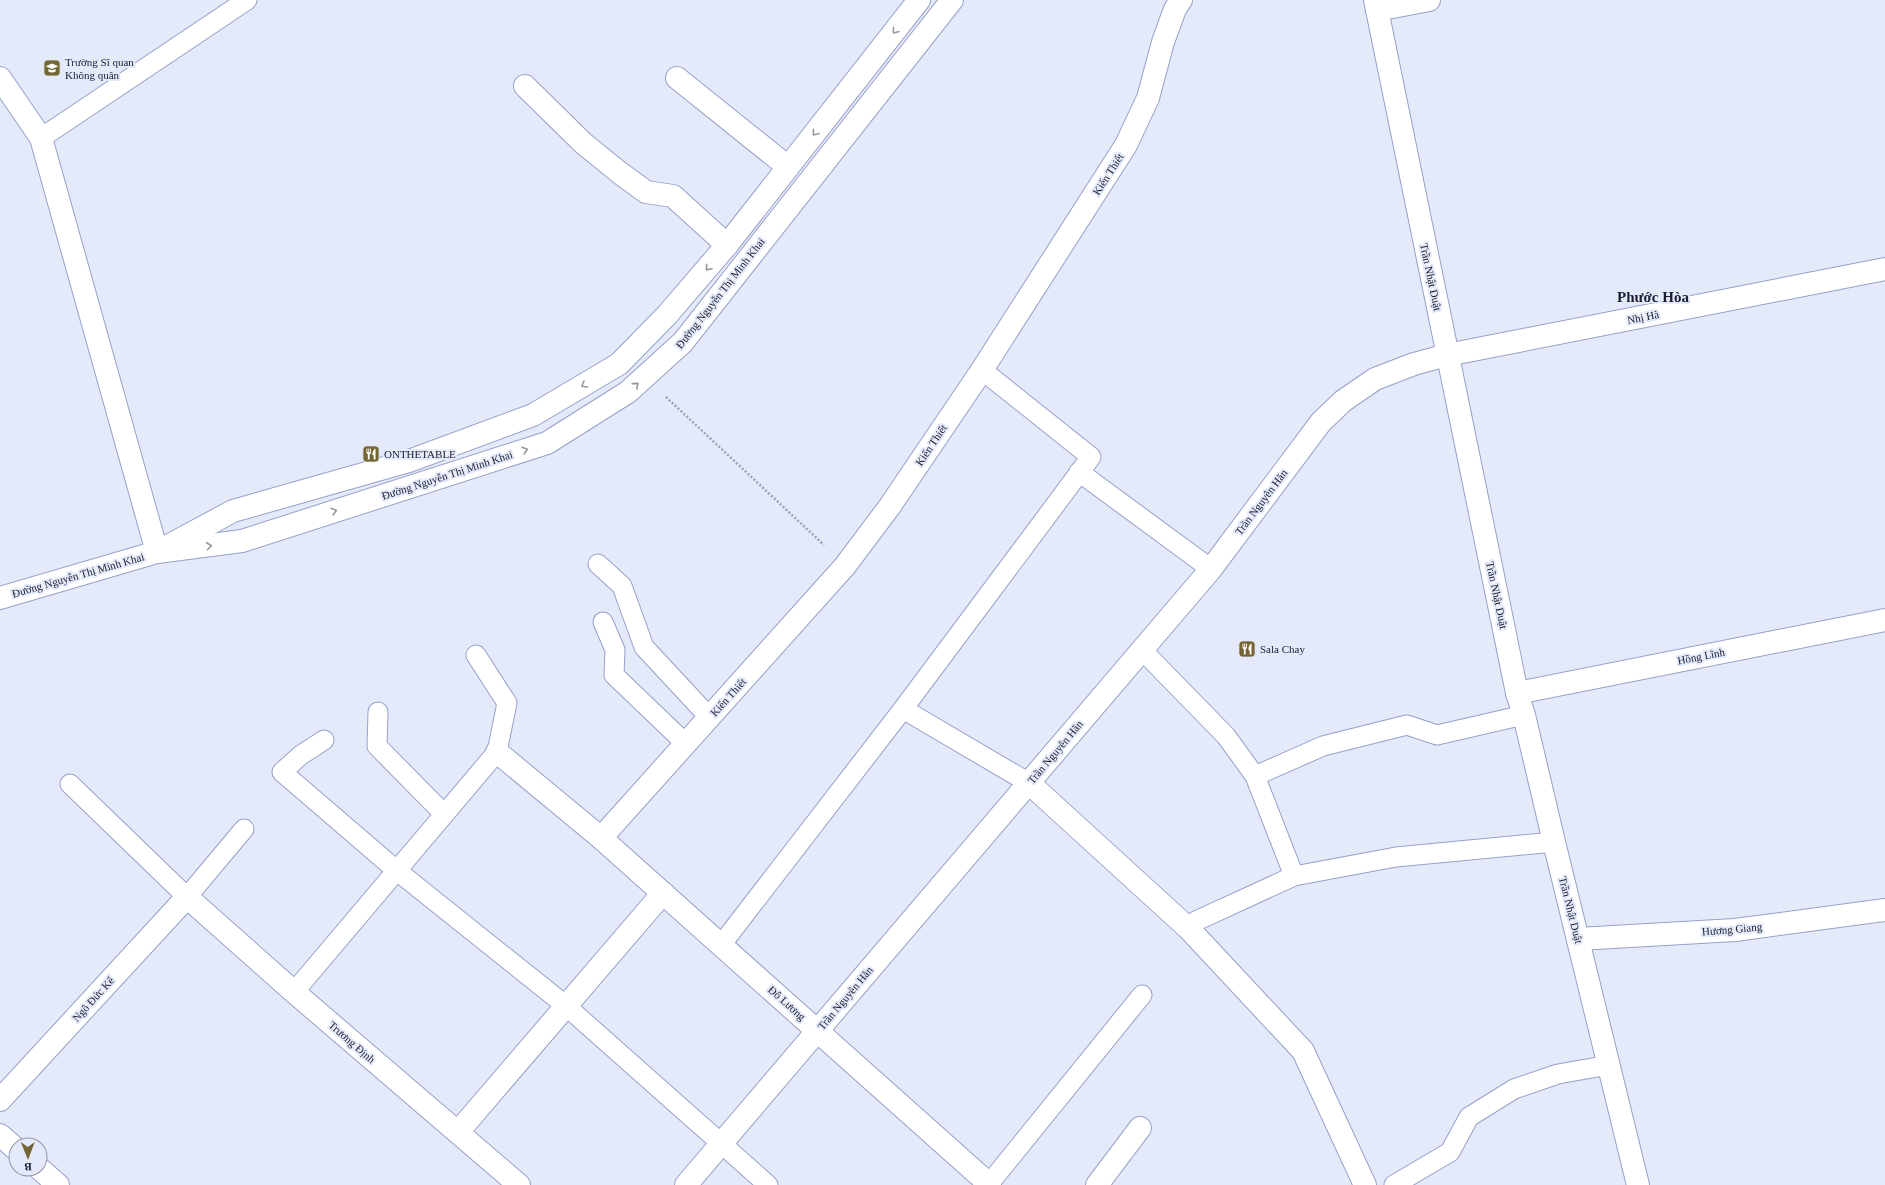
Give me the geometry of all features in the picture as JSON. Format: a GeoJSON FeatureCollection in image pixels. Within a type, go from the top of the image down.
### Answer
{"type":"FeatureCollection","features":[{"type":"Feature","properties":{"kind":"street","name":"Đường Nguyễn Thị Minh Khai"},"geometry":{"type":"LineString","coordinates":[[157,552],[234,511],[408,461],[533,415],[619,364],[667,314],[727,245],[919,0]]}},
{"type":"Feature","properties":{"kind":"street","name":"Đường Nguyễn Thị Minh Khai"},"geometry":{"type":"LineString","coordinates":[[0,598],[157,552],[242,541],[547,443],[628,392],[683,342],[952,0]]}},
{"type":"Feature","properties":{"kind":"street","name":"Kiến Thiết"},"geometry":{"type":"LineString","coordinates":[[601,838],[845,566],[890,506],[982,370],[1126,145],[1148,98],[1163,42],[1175,9],[1181,0]]}},
{"type":"Feature","properties":{"kind":"street"},"geometry":{"type":"LineString","coordinates":[[1376,5],[1429,0]]}},
{"type":"Feature","properties":{"kind":"street","name":"Trần Nhật Duật"},"geometry":{"type":"LineString","coordinates":[[1376,5],[1517,693],[1524,715],[1638,1185]]}},
{"type":"Feature","properties":{"kind":"street"},"geometry":{"type":"LineString","coordinates":[[0,78],[40,138],[157,552]]}},
{"type":"Feature","properties":{"kind":"street"},"geometry":{"type":"LineString","coordinates":[[677,78],[788,167]]}},
{"type":"Feature","properties":{"kind":"street"},"geometry":{"type":"LineString","coordinates":[[525,86],[583,143],[620,173],[646,192],[673,196],[727,245]]}},
{"type":"Feature","properties":{"kind":"street","name":"Nhị Hà"},"geometry":{"type":"LineString","coordinates":[[1447,355],[1885,269]]}},
{"type":"Feature","properties":{"kind":"street","name":"Trần Nguyên Hãn"},"geometry":{"type":"LineString","coordinates":[[686,1185],[1211,569],[1321,422],[1343,401],[1375,379],[1414,364],[1447,355]]}},
{"type":"Feature","properties":{"kind":"street","name":"Hồng Lĩnh"},"geometry":{"type":"LineString","coordinates":[[1517,693],[1885,620]]}},
{"type":"Feature","properties":{"kind":"street","name":"Đô Lương"},"geometry":{"type":"LineString","coordinates":[[497,752],[601,838],[989,1185]]}},
{"type":"Feature","properties":{"kind":"street"},"geometry":{"type":"LineString","coordinates":[[1029,783],[1188,929],[1303,1051],[1365,1185]]}},
{"type":"Feature","properties":{"kind":"street"},"geometry":{"type":"LineString","coordinates":[[458,1132],[565,1005],[663,893]]}},
{"type":"Feature","properties":{"kind":"street","name":"Trương Định"},"geometry":{"type":"LineString","coordinates":[[186,897],[294,992],[458,1132],[514,1183]]}},
{"type":"Feature","properties":{"kind":"street","name":"Ngô Đức Kế"},"geometry":{"type":"LineString","coordinates":[[0,1100],[186,897]]}},
{"type":"Feature","properties":{"kind":"street","name":"Hương Giang"},"geometry":{"type":"LineString","coordinates":[[1578,939],[1735,930],[1885,910]]}},
{"type":"Feature","properties":{"kind":"street"},"geometry":{"type":"LineString","coordinates":[[1097,1185],[1140,1128]]}},
{"type":"Feature","properties":{"kind":"street"},"geometry":{"type":"LineString","coordinates":[[0,1135],[8,1142]]}},
{"type":"Feature","properties":{"kind":"street"},"geometry":{"type":"LineString","coordinates":[[48,1176],[58,1185]]}},
{"type":"Feature","properties":{"kind":"lane"},"geometry":{"type":"LineString","coordinates":[[40,138],[247,0]]}},
{"type":"Feature","properties":{"kind":"lane"},"geometry":{"type":"LineString","coordinates":[[721,945],[903,709],[1091,457],[982,370]]}},
{"type":"Feature","properties":{"kind":"lane"},"geometry":{"type":"LineString","coordinates":[[1079,472],[1211,569]]}},
{"type":"Feature","properties":{"kind":"lane"},"geometry":{"type":"LineString","coordinates":[[598,564],[622,586],[644,647],[710,718]]}},
{"type":"Feature","properties":{"kind":"lane"},"geometry":{"type":"LineString","coordinates":[[603,622],[615,650],[614,675],[686,744]]}},
{"type":"Feature","properties":{"kind":"lane"},"geometry":{"type":"LineString","coordinates":[[1142,650],[1226,736],[1255,776],[1294,876]]}},
{"type":"Feature","properties":{"kind":"lane"},"geometry":{"type":"LineString","coordinates":[[294,992],[497,752],[507,703],[476,655]]}},
{"type":"Feature","properties":{"kind":"lane"},"geometry":{"type":"LineString","coordinates":[[903,709],[1029,783]]}},
{"type":"Feature","properties":{"kind":"lane"},"geometry":{"type":"LineString","coordinates":[[378,712],[377,746],[444,814]]}},
{"type":"Feature","properties":{"kind":"lane"},"geometry":{"type":"LineString","coordinates":[[1255,776],[1323,746],[1407,725],[1437,735],[1524,715]]}},
{"type":"Feature","properties":{"kind":"lane"},"geometry":{"type":"LineString","coordinates":[[324,740],[301,755],[282,772],[396,870],[565,1005],[768,1185]]}},
{"type":"Feature","properties":{"kind":"lane"},"geometry":{"type":"LineString","coordinates":[[70,784],[186,897],[244,829]]}},
{"type":"Feature","properties":{"kind":"lane"},"geometry":{"type":"LineString","coordinates":[[1188,929],[1196,921],[1294,876],[1396,857],[1554,842]]}},
{"type":"Feature","properties":{"kind":"lane"},"geometry":{"type":"LineString","coordinates":[[989,1185],[1142,995]]}},
{"type":"Feature","properties":{"kind":"lane"},"geometry":{"type":"LineString","coordinates":[[1394,1185],[1450,1152],[1469,1117],[1514,1089],[1558,1074],[1609,1065]]}},
{"type":"Feature","properties":{"kind":"path"},"geometry":{"type":"LineString","coordinates":[[645,377],[845,566]]}},
{"type":"Feature","properties":{"kind":"place","name":"Trường Sĩ quan Không quân"},"geometry":{"type":"Point","coordinates":[52,68]}},
{"type":"Feature","properties":{"kind":"place","name":"ONTHETABLE"},"geometry":{"type":"Point","coordinates":[371,454]}},
{"type":"Feature","properties":{"kind":"place","name":"Sala Chay"},"geometry":{"type":"Point","coordinates":[1247,649]}},
{"type":"Feature","properties":{"kind":"district","name":"Phước Hòa"},"geometry":{"type":"Point","coordinates":[1653,297]}}]}
